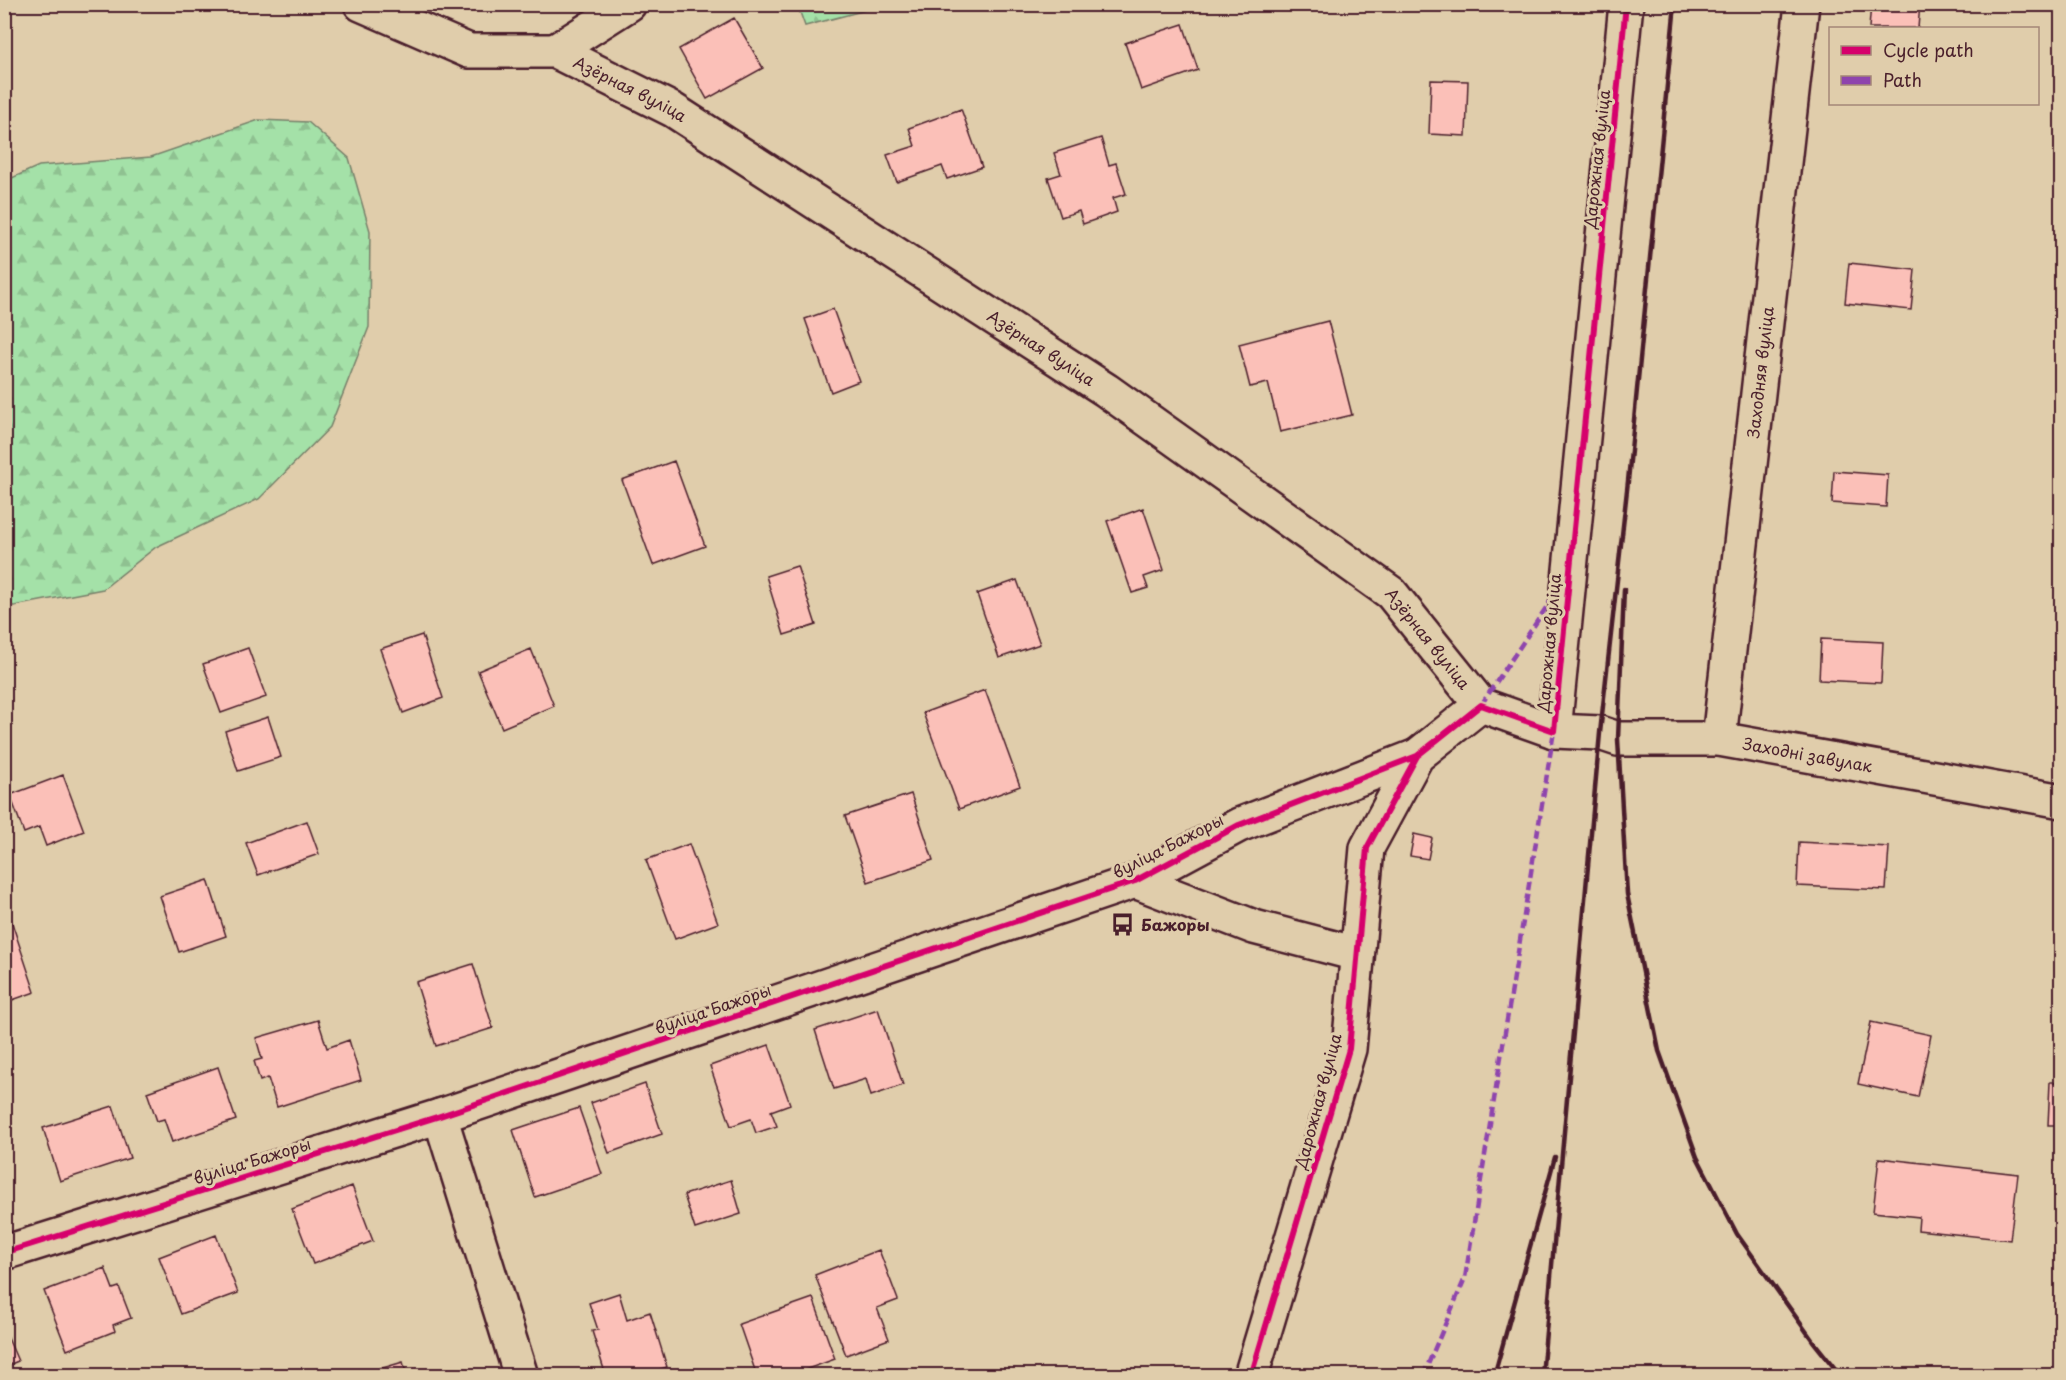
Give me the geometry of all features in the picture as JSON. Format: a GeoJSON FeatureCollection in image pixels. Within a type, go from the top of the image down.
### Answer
{"type":"FeatureCollection","features":[{"type":"Feature","properties":{"kind":"street","name":"Азёрная вуліца"},"geometry":{"type":"LineString","coordinates":[[361,4],[469,51],[555,51],[674,110],[1116,397],[1391,593],[1481,705]]}},
{"type":"Feature","properties":{"kind":"street","name":"Азёрная вуліца"},"geometry":{"type":"LineString","coordinates":[[555,51],[629,4]]}},
{"type":"Feature","properties":{"kind":"street","name":"Дарожная вуліца"},"geometry":{"type":"LineString","coordinates":[[1251,1376],[1349,1049],[1367,848],[1417,756],[1481,705],[1554,731],[1626,4]]}},
{"type":"Feature","properties":{"kind":"street","name":"Заходняя вуліца"},"geometry":{"type":"LineString","coordinates":[[1719,739],[1802,4]]}},
{"type":"Feature","properties":{"kind":"street","name":"Заходні завулак"},"geometry":{"type":"LineString","coordinates":[[1554,731],[1600,733],[1618,739],[1719,739],[2061,801]]}},
{"type":"Feature","properties":{"kind":"street","name":"вуліца Бажоры"},"geometry":{"type":"LineString","coordinates":[[4,1253],[440,1116],[1135,881],[1239,825],[1417,756]]}},
{"type":"Feature","properties":{"kind":"street","name":"вуліца Бажоры"},"geometry":{"type":"LineString","coordinates":[[1135,881],[1254,927],[1357,954]]}},
{"type":"Feature","properties":{"kind":"street"},"geometry":{"type":"LineString","coordinates":[[440,1116],[521,1376]]}},
{"type":"Feature","properties":{"kind":"green space"},"geometry":{"type":"Polygon","coordinates":[[[797,4],[885,4],[885,5],[805,26],[797,4]]]}},
{"type":"Feature","properties":{"kind":"green space"},"geometry":{"type":"Polygon","coordinates":[[[259,120],[308,122],[349,158],[370,231],[369,327],[330,427],[259,499],[156,547],[103,589],[14,606],[5,605],[5,181],[39,166],[151,157],[259,120]]]}},
{"type":"Feature","properties":{"kind":"building"},"geometry":{"type":"Polygon","coordinates":[[[1871,4],[1920,4],[1918,27],[1869,27],[1871,4]]]}},
{"type":"Feature","properties":{"kind":"building"},"geometry":{"type":"Polygon","coordinates":[[[734,18],[763,68],[707,99],[679,49],[734,18]]]}},
{"type":"Feature","properties":{"kind":"building"},"geometry":{"type":"Polygon","coordinates":[[[1183,24],[1198,70],[1141,90],[1125,43],[1183,24]]]}},
{"type":"Feature","properties":{"kind":"building"},"geometry":{"type":"Polygon","coordinates":[[[1431,80],[1468,81],[1466,136],[1429,134],[1431,80]]]}},
{"type":"Feature","properties":{"kind":"building"},"geometry":{"type":"Polygon","coordinates":[[[961,109],[982,167],[947,179],[942,166],[897,182],[887,155],[915,146],[909,128],[961,109]]]}},
{"type":"Feature","properties":{"kind":"building"},"geometry":{"type":"Polygon","coordinates":[[[1101,138],[1109,165],[1116,163],[1126,194],[1113,198],[1117,212],[1083,224],[1079,211],[1061,217],[1048,178],[1061,174],[1054,153],[1101,138]]]}},
{"type":"Feature","properties":{"kind":"building"},"geometry":{"type":"Polygon","coordinates":[[[1849,263],[1915,270],[1911,310],[1845,303],[1849,263]]]}},
{"type":"Feature","properties":{"kind":"building"},"geometry":{"type":"Polygon","coordinates":[[[833,309],[859,381],[831,392],[805,319],[833,309]]]}},
{"type":"Feature","properties":{"kind":"building"},"geometry":{"type":"Polygon","coordinates":[[[1328,321],[1352,415],[1280,432],[1268,383],[1250,387],[1239,344],[1328,321]]]}},
{"type":"Feature","properties":{"kind":"building"},"geometry":{"type":"Polygon","coordinates":[[[674,461],[705,546],[653,565],[622,480],[674,461]]]}},
{"type":"Feature","properties":{"kind":"building"},"geometry":{"type":"Polygon","coordinates":[[[1834,471],[1888,475],[1886,507],[1832,503],[1834,471]]]}},
{"type":"Feature","properties":{"kind":"building"},"geometry":{"type":"Polygon","coordinates":[[[1143,508],[1164,570],[1144,577],[1148,588],[1132,593],[1107,521],[1143,508]]]}},
{"type":"Feature","properties":{"kind":"building"},"geometry":{"type":"Polygon","coordinates":[[[797,566],[816,625],[784,635],[766,576],[797,566]]]}},
{"type":"Feature","properties":{"kind":"building"},"geometry":{"type":"Polygon","coordinates":[[[1017,580],[1040,644],[999,658],[977,594],[1017,580]]]}},
{"type":"Feature","properties":{"kind":"building"},"geometry":{"type":"Polygon","coordinates":[[[422,635],[443,698],[403,713],[380,649],[422,635]]]}},
{"type":"Feature","properties":{"kind":"building"},"geometry":{"type":"Polygon","coordinates":[[[1821,639],[1883,642],[1881,683],[1819,680],[1821,639]]]}},
{"type":"Feature","properties":{"kind":"building"},"geometry":{"type":"Polygon","coordinates":[[[248,648],[266,697],[221,713],[203,664],[248,648]]]}},
{"type":"Feature","properties":{"kind":"building"},"geometry":{"type":"Polygon","coordinates":[[[531,649],[554,706],[502,728],[478,671],[531,649]]]}},
{"type":"Feature","properties":{"kind":"building"},"geometry":{"type":"Polygon","coordinates":[[[985,690],[1020,786],[959,809],[923,713],[985,690]]]}},
{"type":"Feature","properties":{"kind":"building"},"geometry":{"type":"Polygon","coordinates":[[[268,717],[281,757],[238,771],[225,731],[268,717]]]}},
{"type":"Feature","properties":{"kind":"building"},"geometry":{"type":"Polygon","coordinates":[[[63,775],[84,831],[46,846],[39,827],[24,833],[10,795],[63,775]]]}},
{"type":"Feature","properties":{"kind":"building"},"geometry":{"type":"Polygon","coordinates":[[[911,794],[933,860],[868,882],[845,816],[911,794]]]}},
{"type":"Feature","properties":{"kind":"building"},"geometry":{"type":"Polygon","coordinates":[[[307,821],[319,854],[258,875],[246,843],[307,821]]]}},
{"type":"Feature","properties":{"kind":"building"},"geometry":{"type":"Polygon","coordinates":[[[1414,834],[1432,838],[1428,859],[1410,856],[1414,834]]]}},
{"type":"Feature","properties":{"kind":"building"},"geometry":{"type":"Polygon","coordinates":[[[1799,842],[1889,847],[1886,890],[1797,886],[1799,842]]]}},
{"type":"Feature","properties":{"kind":"building"},"geometry":{"type":"Polygon","coordinates":[[[689,844],[718,923],[675,939],[646,860],[689,844]]]}},
{"type":"Feature","properties":{"kind":"building"},"geometry":{"type":"Polygon","coordinates":[[[208,880],[226,936],[179,952],[160,896],[208,880]]]}},
{"type":"Feature","properties":{"kind":"building"},"geometry":{"type":"Polygon","coordinates":[[[4,899],[35,992],[4,1003],[4,899]]]}},
{"type":"Feature","properties":{"kind":"building"},"geometry":{"type":"Polygon","coordinates":[[[473,964],[493,1028],[436,1046],[416,982],[473,964]]]}},
{"type":"Feature","properties":{"kind":"building"},"geometry":{"type":"Polygon","coordinates":[[[878,1009],[903,1085],[871,1096],[866,1079],[834,1089],[815,1030],[878,1009]]]}},
{"type":"Feature","properties":{"kind":"building"},"geometry":{"type":"Polygon","coordinates":[[[318,1020],[327,1048],[349,1040],[361,1080],[277,1107],[268,1078],[260,1081],[254,1061],[262,1059],[256,1038],[318,1020]]]}},
{"type":"Feature","properties":{"kind":"building"},"geometry":{"type":"Polygon","coordinates":[[[1871,1022],[1931,1035],[1918,1097],[1858,1084],[1871,1022]]]}},
{"type":"Feature","properties":{"kind":"building"},"geometry":{"type":"Polygon","coordinates":[[[769,1045],[790,1104],[771,1111],[777,1126],[756,1133],[751,1119],[731,1126],[710,1066],[769,1045]]]}},
{"type":"Feature","properties":{"kind":"building"},"geometry":{"type":"Polygon","coordinates":[[[218,1067],[236,1120],[172,1142],[164,1119],[157,1121],[147,1092],[218,1067]]]}},
{"type":"Feature","properties":{"kind":"building"},"geometry":{"type":"Polygon","coordinates":[[[2050,1082],[2062,1082],[2062,1125],[2048,1125],[2050,1082]]]}},
{"type":"Feature","properties":{"kind":"building"},"geometry":{"type":"Polygon","coordinates":[[[645,1084],[662,1134],[609,1153],[591,1103],[645,1084]]]}},
{"type":"Feature","properties":{"kind":"building"},"geometry":{"type":"Polygon","coordinates":[[[113,1106],[130,1158],[60,1181],[43,1128],[113,1106]]]}},
{"type":"Feature","properties":{"kind":"building"},"geometry":{"type":"Polygon","coordinates":[[[579,1108],[602,1174],[535,1197],[513,1130],[579,1108]]]}},
{"type":"Feature","properties":{"kind":"building"},"geometry":{"type":"Polygon","coordinates":[[[1879,1158],[2018,1174],[2010,1240],[1918,1230],[1919,1217],[1873,1212],[1879,1158]]]}},
{"type":"Feature","properties":{"kind":"building"},"geometry":{"type":"Polygon","coordinates":[[[731,1180],[741,1214],[695,1229],[684,1195],[731,1180]]]}},
{"type":"Feature","properties":{"kind":"building"},"geometry":{"type":"Polygon","coordinates":[[[352,1186],[373,1241],[313,1264],[292,1209],[352,1186]]]}},
{"type":"Feature","properties":{"kind":"building"},"geometry":{"type":"Polygon","coordinates":[[[216,1235],[238,1293],[181,1314],[159,1257],[216,1235]]]}},
{"type":"Feature","properties":{"kind":"building"},"geometry":{"type":"Polygon","coordinates":[[[879,1250],[898,1300],[877,1308],[889,1339],[846,1355],[815,1275],[879,1250]]]}},
{"type":"Feature","properties":{"kind":"building"},"geometry":{"type":"Polygon","coordinates":[[[105,1268],[113,1289],[119,1287],[131,1318],[113,1325],[115,1331],[67,1350],[44,1291],[105,1268]]]}},
{"type":"Feature","properties":{"kind":"building"},"geometry":{"type":"Polygon","coordinates":[[[619,1293],[627,1320],[650,1312],[667,1367],[640,1376],[606,1376],[592,1331],[598,1330],[589,1303],[619,1293]]]}},
{"type":"Feature","properties":{"kind":"building"},"geometry":{"type":"Polygon","coordinates":[[[813,1298],[835,1359],[788,1376],[757,1376],[739,1324],[813,1298]]]}},
{"type":"Feature","properties":{"kind":"building"},"geometry":{"type":"Polygon","coordinates":[[[4,1329],[18,1361],[4,1367],[4,1329]]]}},
{"type":"Feature","properties":{"kind":"building"},"geometry":{"type":"Polygon","coordinates":[[[403,1362],[407,1376],[356,1376],[403,1362]]]}},
{"type":"Feature","properties":{"kind":"railway"},"geometry":{"type":"LineString","coordinates":[[1542,1376],[1600,733],[1628,481],[1675,4]]}},
{"type":"Feature","properties":{"kind":"railway"},"geometry":{"type":"LineString","coordinates":[[1624,589],[1618,739],[1627,894],[1659,1051],[1697,1157],[1737,1234],[1813,1341],[1841,1376]]}},
{"type":"Feature","properties":{"kind":"railway"},"geometry":{"type":"LineString","coordinates":[[1494,1376],[1555,1157]]}},
{"type":"Feature","properties":{"kind":"marked path"},"geometry":{"type":"LineString","coordinates":[[1481,705],[1566,578]]}},
{"type":"Feature","properties":{"kind":"marked path"},"geometry":{"type":"LineString","coordinates":[[1423,1376],[1465,1278],[1554,731]]}},
{"type":"Feature","properties":{"kind":"cycle path"},"geometry":{"type":"LineString","coordinates":[[1251,1376],[1349,1049],[1367,848],[1417,756],[1481,705],[1554,731],[1626,4]]}},
{"type":"Feature","properties":{"kind":"cycle path"},"geometry":{"type":"LineString","coordinates":[[4,1253],[440,1116],[1135,881],[1239,825],[1417,756]]}},
{"type":"Feature","properties":{"kind":"place","name":"Бажоры"},"geometry":{"type":"Point","coordinates":[1123,925]}}]}
